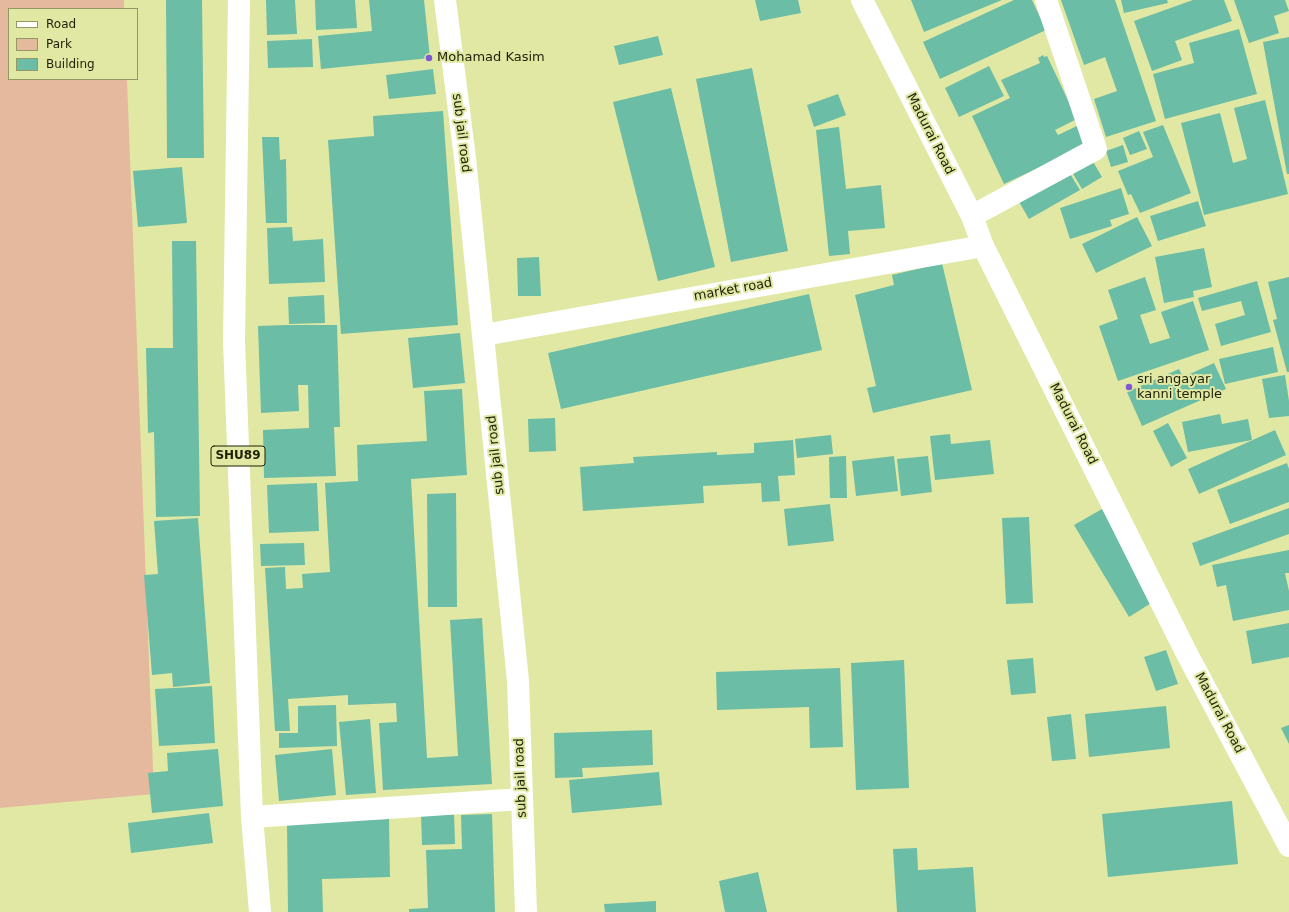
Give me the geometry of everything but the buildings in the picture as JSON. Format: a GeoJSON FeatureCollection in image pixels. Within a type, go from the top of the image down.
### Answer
{"type":"FeatureCollection","features":[{"type":"Feature","properties":{"kind":"main road","name":"SHU89"},"geometry":{"type":"LineString","coordinates":[[239,0],[234,342],[252,817],[260,912]]}},
{"type":"Feature","properties":{"kind":"main road","name":"sub jail road"},"geometry":{"type":"LineString","coordinates":[[445,0],[465,158],[484,335],[518,681],[526,912]]}},
{"type":"Feature","properties":{"kind":"main road","name":"Madurai Road"},"geometry":{"type":"LineString","coordinates":[[862,0],[972,216],[983,246],[1186,652],[1289,846]]}},
{"type":"Feature","properties":{"kind":"main road"},"geometry":{"type":"LineString","coordinates":[[972,216],[1096,149],[1046,0]]}},
{"type":"Feature","properties":{"kind":"main road","name":"market road"},"geometry":{"type":"LineString","coordinates":[[484,335],[983,246]]}},
{"type":"Feature","properties":{"kind":"main road"},"geometry":{"type":"LineString","coordinates":[[252,817],[522,799]]}},
{"type":"Feature","properties":{"kind":"green space"},"geometry":{"type":"Polygon","coordinates":[[[0,0],[124,0],[124,8],[8,8],[8,80],[127,80],[154,794],[0,808],[0,0]]]}},
{"type":"Feature","properties":{"kind":"place","name":"Mohamad Kasim"},"geometry":{"type":"Point","coordinates":[429,58]}},
{"type":"Feature","properties":{"kind":"place","name":"sri angayar kanni temple"},"geometry":{"type":"Point","coordinates":[1129,387]}}]}
